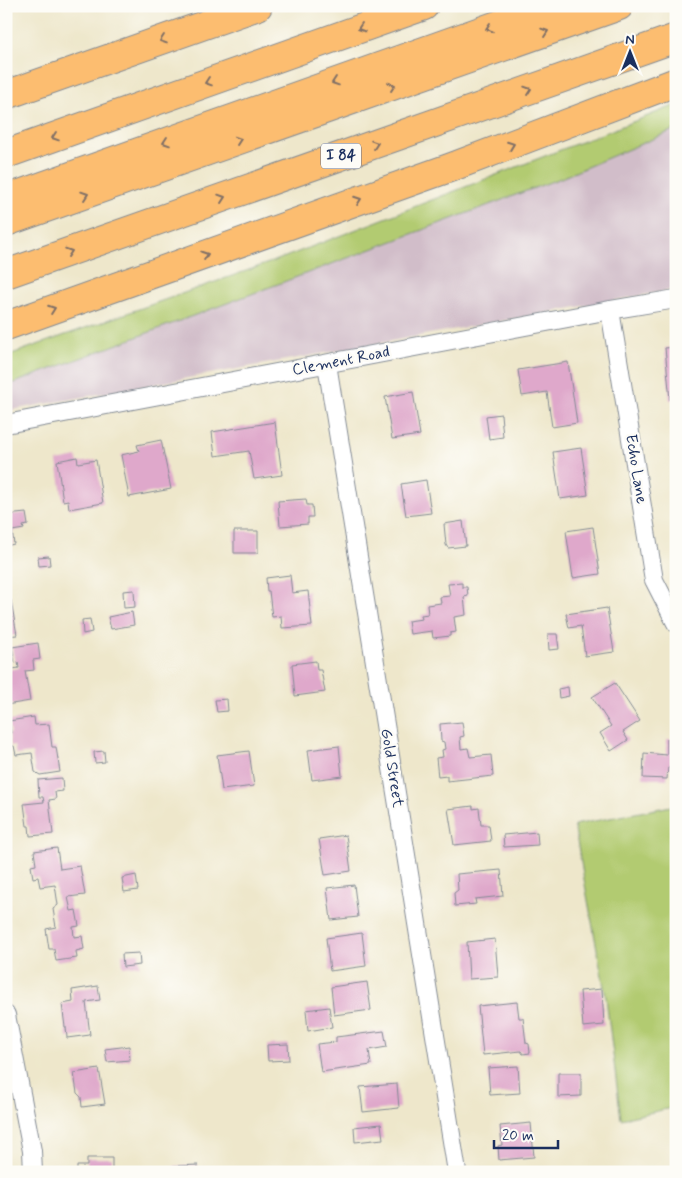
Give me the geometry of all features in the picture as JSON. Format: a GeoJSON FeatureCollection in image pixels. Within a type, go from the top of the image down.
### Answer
{"type":"FeatureCollection","features":[{"type":"Feature","properties":{"kind":"highway"},"geometry":{"type":"LineString","coordinates":[[6,95],[258,6]]}},
{"type":"Feature","properties":{"kind":"highway"},"geometry":{"type":"LineString","coordinates":[[6,154],[424,6]]}},
{"type":"Feature","properties":{"kind":"highway"},"geometry":{"type":"LineString","coordinates":[[6,199],[551,6]]}},
{"type":"Feature","properties":{"kind":"highway"},"geometry":{"type":"LineString","coordinates":[[6,222],[619,6]]}},
{"type":"Feature","properties":{"kind":"highway","name":"I 84"},"geometry":{"type":"LineString","coordinates":[[6,274],[676,38]]}},
{"type":"Feature","properties":{"kind":"highway"},"geometry":{"type":"LineString","coordinates":[[6,326],[443,170],[676,82]]}},
{"type":"Feature","properties":{"kind":"street","name":"Clement Road"},"geometry":{"type":"LineString","coordinates":[[6,424],[676,299]]}},
{"type":"Feature","properties":{"kind":"street","name":"Echo Lane"},"geometry":{"type":"LineString","coordinates":[[610,310],[654,580],[676,623]]}},
{"type":"Feature","properties":{"kind":"street","name":"Gold Street"},"geometry":{"type":"LineString","coordinates":[[327,364],[457,1172]]}},
{"type":"Feature","properties":{"kind":"street"},"geometry":{"type":"LineString","coordinates":[[6,1015],[32,1151],[33,1172]]}},
{"type":"Feature","properties":{"kind":"shaded area"},"geometry":{"type":"Polygon","coordinates":[[[676,127],[676,289],[6,411],[6,386],[676,127]]]}},
{"type":"Feature","properties":{"kind":"green space"},"geometry":{"type":"Polygon","coordinates":[[[676,105],[676,129],[561,178],[6,386],[6,356],[280,259],[676,105]]]}},
{"type":"Feature","properties":{"kind":"green space"},"geometry":{"type":"Polygon","coordinates":[[[676,805],[676,1107],[621,1119],[606,998],[574,825],[676,805]]]}},
{"type":"Feature","properties":{"kind":"building"},"geometry":{"type":"Polygon","coordinates":[[[676,347],[676,400],[670,400],[665,348],[676,347]]]}},
{"type":"Feature","properties":{"kind":"building"},"geometry":{"type":"Polygon","coordinates":[[[568,362],[577,423],[552,427],[547,392],[522,396],[518,370],[568,362]]]}},
{"type":"Feature","properties":{"kind":"building"},"geometry":{"type":"Polygon","coordinates":[[[413,392],[420,435],[392,439],[385,397],[413,392]]]}},
{"type":"Feature","properties":{"kind":"building"},"geometry":{"type":"Polygon","coordinates":[[[501,414],[503,437],[489,439],[486,416],[501,414]]]}},
{"type":"Feature","properties":{"kind":"building"},"geometry":{"type":"Polygon","coordinates":[[[275,422],[282,475],[254,479],[249,451],[215,456],[212,432],[275,422]]]}},
{"type":"Feature","properties":{"kind":"building"},"geometry":{"type":"Polygon","coordinates":[[[161,440],[171,489],[129,497],[121,455],[139,451],[137,445],[161,440]]]}},
{"type":"Feature","properties":{"kind":"building"},"geometry":{"type":"Polygon","coordinates":[[[581,448],[588,495],[560,499],[553,452],[581,448]]]}},
{"type":"Feature","properties":{"kind":"building"},"geometry":{"type":"Polygon","coordinates":[[[77,457],[78,463],[96,460],[103,503],[69,509],[68,500],[63,501],[57,461],[77,457]]]}},
{"type":"Feature","properties":{"kind":"building"},"geometry":{"type":"Polygon","coordinates":[[[426,480],[431,513],[406,516],[401,484],[426,480]]]}},
{"type":"Feature","properties":{"kind":"building"},"geometry":{"type":"Polygon","coordinates":[[[306,499],[307,505],[312,505],[313,517],[308,517],[308,524],[280,526],[278,501],[306,499]]]}},
{"type":"Feature","properties":{"kind":"building"},"geometry":{"type":"Polygon","coordinates":[[[26,513],[28,525],[23,526],[24,529],[12,531],[14,544],[6,546],[6,515],[26,513]]]}},
{"type":"Feature","properties":{"kind":"building"},"geometry":{"type":"Polygon","coordinates":[[[463,521],[466,546],[448,548],[444,524],[463,521]]]}},
{"type":"Feature","properties":{"kind":"building"},"geometry":{"type":"Polygon","coordinates":[[[593,527],[600,574],[573,578],[566,531],[593,527]]]}},
{"type":"Feature","properties":{"kind":"building"},"geometry":{"type":"Polygon","coordinates":[[[234,531],[258,531],[258,553],[234,553],[234,531]]]}},
{"type":"Feature","properties":{"kind":"building"},"geometry":{"type":"Polygon","coordinates":[[[49,556],[50,565],[39,566],[38,557],[49,556]]]}},
{"type":"Feature","properties":{"kind":"building"},"geometry":{"type":"Polygon","coordinates":[[[290,575],[292,593],[308,591],[312,626],[282,628],[281,616],[272,617],[266,578],[290,575]]]}},
{"type":"Feature","properties":{"kind":"building"},"geometry":{"type":"Polygon","coordinates":[[[462,583],[462,587],[467,587],[468,596],[464,597],[466,615],[454,617],[456,632],[450,633],[450,636],[433,638],[432,631],[410,634],[408,621],[422,619],[421,615],[428,614],[427,605],[441,603],[440,597],[450,596],[448,584],[462,583]]]}},
{"type":"Feature","properties":{"kind":"building"},"geometry":{"type":"Polygon","coordinates":[[[134,590],[135,607],[124,608],[123,591],[134,590]]]}},
{"type":"Feature","properties":{"kind":"building"},"geometry":{"type":"Polygon","coordinates":[[[11,600],[17,635],[6,636],[6,601],[11,600]]]}},
{"type":"Feature","properties":{"kind":"building"},"geometry":{"type":"Polygon","coordinates":[[[607,608],[614,652],[585,656],[581,626],[569,628],[566,614],[607,608]]]}},
{"type":"Feature","properties":{"kind":"building"},"geometry":{"type":"Polygon","coordinates":[[[132,612],[134,625],[111,629],[108,617],[132,612]]]}},
{"type":"Feature","properties":{"kind":"building"},"geometry":{"type":"Polygon","coordinates":[[[90,619],[92,632],[83,634],[82,620],[90,619]]]}},
{"type":"Feature","properties":{"kind":"building"},"geometry":{"type":"Polygon","coordinates":[[[548,634],[557,634],[559,649],[549,650],[548,634]]]}},
{"type":"Feature","properties":{"kind":"building"},"geometry":{"type":"Polygon","coordinates":[[[38,643],[40,659],[33,660],[34,670],[25,671],[30,701],[6,705],[6,670],[19,668],[18,662],[15,663],[12,647],[38,643]]]}},
{"type":"Feature","properties":{"kind":"building"},"geometry":{"type":"Polygon","coordinates":[[[316,661],[317,670],[321,670],[325,692],[295,696],[292,664],[316,661]]]}},
{"type":"Feature","properties":{"kind":"building"},"geometry":{"type":"Polygon","coordinates":[[[615,683],[640,721],[623,732],[628,740],[611,751],[600,733],[611,726],[592,697],[615,683]]]}},
{"type":"Feature","properties":{"kind":"building"},"geometry":{"type":"Polygon","coordinates":[[[568,687],[569,696],[559,698],[558,689],[568,687]]]}},
{"type":"Feature","properties":{"kind":"building"},"geometry":{"type":"Polygon","coordinates":[[[227,699],[228,711],[217,712],[215,700],[227,699]]]}},
{"type":"Feature","properties":{"kind":"building"},"geometry":{"type":"Polygon","coordinates":[[[34,717],[35,725],[49,724],[52,747],[56,747],[60,772],[40,775],[35,772],[32,753],[16,755],[14,746],[11,746],[9,721],[34,717]]]}},
{"type":"Feature","properties":{"kind":"building"},"geometry":{"type":"Polygon","coordinates":[[[462,722],[464,736],[460,737],[461,749],[468,748],[470,757],[491,755],[493,776],[447,781],[447,776],[438,777],[436,758],[443,757],[442,750],[445,749],[444,742],[441,741],[440,724],[462,722]]]}},
{"type":"Feature","properties":{"kind":"building"},"geometry":{"type":"Polygon","coordinates":[[[667,739],[676,739],[676,768],[668,768],[667,779],[643,778],[644,753],[667,755],[667,739]]]}},
{"type":"Feature","properties":{"kind":"building"},"geometry":{"type":"Polygon","coordinates":[[[339,746],[342,776],[312,780],[308,750],[339,746]]]}},
{"type":"Feature","properties":{"kind":"building"},"geometry":{"type":"Polygon","coordinates":[[[104,751],[105,762],[95,763],[94,752],[104,751]]]}},
{"type":"Feature","properties":{"kind":"building"},"geometry":{"type":"Polygon","coordinates":[[[249,751],[254,786],[222,790],[217,755],[249,751]]]}},
{"type":"Feature","properties":{"kind":"building"},"geometry":{"type":"Polygon","coordinates":[[[62,778],[63,791],[55,792],[56,799],[49,800],[53,834],[30,836],[24,804],[44,802],[43,797],[39,797],[38,780],[62,778]]]}},
{"type":"Feature","properties":{"kind":"building"},"geometry":{"type":"Polygon","coordinates":[[[473,806],[473,809],[479,808],[481,825],[489,825],[491,841],[454,845],[448,809],[473,806]]]}},
{"type":"Feature","properties":{"kind":"building"},"geometry":{"type":"Polygon","coordinates":[[[537,832],[538,845],[504,847],[503,835],[537,832]]]}},
{"type":"Feature","properties":{"kind":"building"},"geometry":{"type":"Polygon","coordinates":[[[346,835],[351,871],[325,875],[319,839],[346,835]]]}},
{"type":"Feature","properties":{"kind":"building"},"geometry":{"type":"Polygon","coordinates":[[[57,848],[60,869],[80,866],[85,895],[68,897],[71,911],[76,910],[79,926],[73,927],[74,937],[82,936],[84,949],[76,951],[77,958],[56,961],[54,949],[49,949],[46,929],[56,927],[53,909],[58,905],[55,885],[40,887],[38,877],[33,878],[31,866],[36,865],[34,851],[57,848]]]}},
{"type":"Feature","properties":{"kind":"building"},"geometry":{"type":"Polygon","coordinates":[[[501,870],[503,896],[475,899],[476,904],[455,906],[454,893],[458,890],[457,874],[501,870]]]}},
{"type":"Feature","properties":{"kind":"building"},"geometry":{"type":"Polygon","coordinates":[[[136,875],[138,890],[124,892],[122,878],[136,875]]]}},
{"type":"Feature","properties":{"kind":"building"},"geometry":{"type":"Polygon","coordinates":[[[354,885],[358,917],[331,920],[327,888],[354,885]]]}},
{"type":"Feature","properties":{"kind":"building"},"geometry":{"type":"Polygon","coordinates":[[[362,933],[366,966],[330,971],[326,938],[362,933]]]}},
{"type":"Feature","properties":{"kind":"building"},"geometry":{"type":"Polygon","coordinates":[[[495,939],[498,977],[469,979],[467,942],[495,939]]]}},
{"type":"Feature","properties":{"kind":"building"},"geometry":{"type":"Polygon","coordinates":[[[139,953],[140,965],[123,967],[122,954],[139,953]]]}},
{"type":"Feature","properties":{"kind":"building"},"geometry":{"type":"Polygon","coordinates":[[[367,982],[371,1010],[334,1015],[331,987],[367,982]]]}},
{"type":"Feature","properties":{"kind":"building"},"geometry":{"type":"Polygon","coordinates":[[[98,986],[100,1000],[86,1002],[90,1035],[67,1038],[62,1004],[73,1002],[72,990],[98,986]]]}},
{"type":"Feature","properties":{"kind":"building"},"geometry":{"type":"Polygon","coordinates":[[[602,989],[604,1025],[583,1027],[580,991],[602,989]]]}},
{"type":"Feature","properties":{"kind":"building"},"geometry":{"type":"Polygon","coordinates":[[[517,1002],[519,1018],[523,1018],[526,1043],[529,1044],[530,1053],[523,1054],[521,1051],[483,1055],[478,1006],[517,1002]]]}},
{"type":"Feature","properties":{"kind":"building"},"geometry":{"type":"Polygon","coordinates":[[[329,1007],[332,1027],[308,1031],[306,1010],[329,1007]]]}},
{"type":"Feature","properties":{"kind":"building"},"geometry":{"type":"Polygon","coordinates":[[[384,1031],[387,1047],[369,1050],[371,1065],[321,1072],[317,1044],[336,1042],[336,1037],[384,1031]]]}},
{"type":"Feature","properties":{"kind":"building"},"geometry":{"type":"Polygon","coordinates":[[[288,1044],[289,1060],[268,1061],[267,1045],[288,1044]]]}},
{"type":"Feature","properties":{"kind":"building"},"geometry":{"type":"Polygon","coordinates":[[[129,1046],[130,1060],[107,1062],[105,1049],[129,1046]]]}},
{"type":"Feature","properties":{"kind":"building"},"geometry":{"type":"Polygon","coordinates":[[[518,1066],[520,1093],[490,1095],[488,1068],[518,1066]]]}},
{"type":"Feature","properties":{"kind":"building"},"geometry":{"type":"Polygon","coordinates":[[[99,1069],[105,1104],[82,1107],[81,1097],[77,1093],[74,1073],[99,1069]]]}},
{"type":"Feature","properties":{"kind":"building"},"geometry":{"type":"Polygon","coordinates":[[[558,1073],[581,1073],[581,1096],[558,1097],[558,1073]]]}},
{"type":"Feature","properties":{"kind":"building"},"geometry":{"type":"Polygon","coordinates":[[[397,1084],[399,1108],[363,1112],[360,1087],[397,1084]]]}},
{"type":"Feature","properties":{"kind":"building"},"geometry":{"type":"Polygon","coordinates":[[[531,1123],[534,1157],[499,1160],[498,1146],[502,1145],[500,1126],[531,1123]]]}},
{"type":"Feature","properties":{"kind":"building"},"geometry":{"type":"Polygon","coordinates":[[[381,1124],[383,1139],[355,1142],[354,1127],[381,1124]]]}},
{"type":"Feature","properties":{"kind":"building"},"geometry":{"type":"Polygon","coordinates":[[[87,1158],[112,1158],[112,1172],[77,1172],[77,1166],[87,1166],[87,1158]]]}},
{"type":"Feature","properties":{"kind":"building"},"geometry":{"type":"Polygon","coordinates":[[[198,1165],[198,1172],[174,1172],[174,1166],[198,1165]]]}}]}
